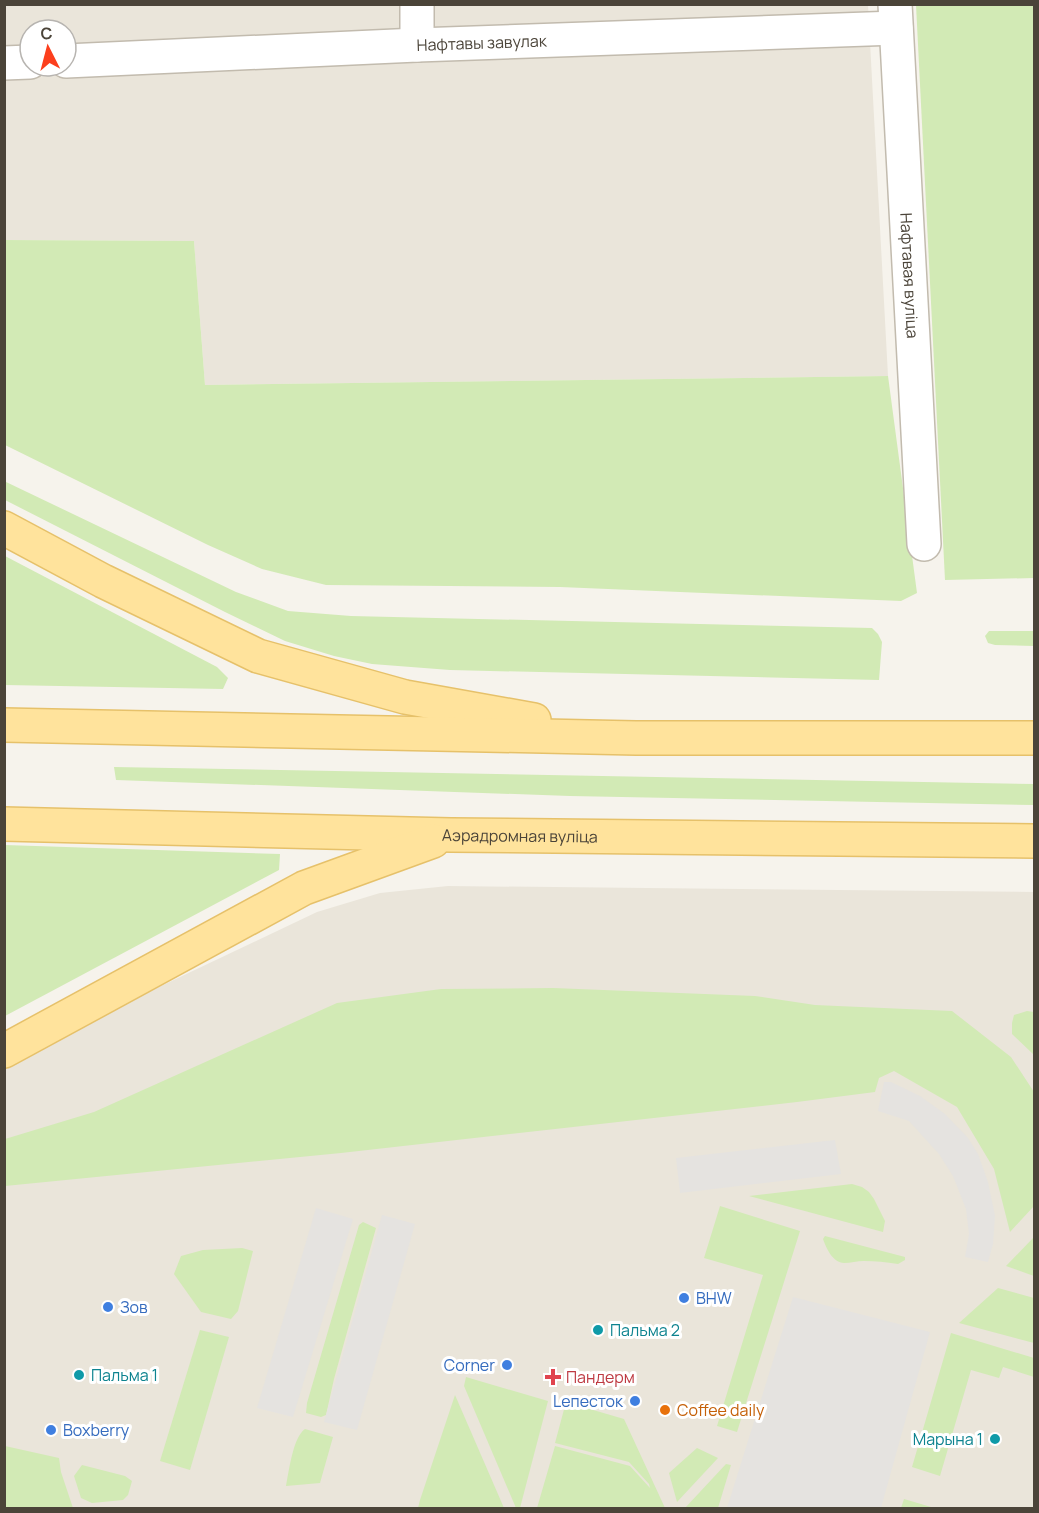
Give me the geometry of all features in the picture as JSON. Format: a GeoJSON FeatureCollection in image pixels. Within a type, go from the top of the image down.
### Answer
{"type":"FeatureCollection","features":[{"type":"Feature","properties":{"kind":"main road"},"geometry":{"type":"LineString","coordinates":[[4,528],[104,581],[258,656],[405,697],[636,738]]}},
{"type":"Feature","properties":{"kind":"main road"},"geometry":{"type":"LineString","coordinates":[[4,725],[636,738],[1035,738]]}},
{"type":"Feature","properties":{"kind":"main road","name":"Аэрадромная вуліца"},"geometry":{"type":"LineString","coordinates":[[4,824],[451,835],[1035,841]]}},
{"type":"Feature","properties":{"kind":"main road"},"geometry":{"type":"LineString","coordinates":[[4,1051],[304,888],[451,835]]}},
{"type":"Feature","properties":{"kind":"street"},"geometry":{"type":"LineString","coordinates":[[417,4],[417,45]]}},
{"type":"Feature","properties":{"kind":"street","name":"Нафтавы завулак"},"geometry":{"type":"LineString","coordinates":[[78,60],[417,45],[896,16]]}},
{"type":"Feature","properties":{"kind":"street","name":"Нафтавая вуліца"},"geometry":{"type":"LineString","coordinates":[[896,16],[924,544]]}},
{"type":"Feature","properties":{"kind":"shaded area"},"geometry":{"type":"Polygon","coordinates":[[[5,5],[868,5],[888,376],[205,385],[194,241],[5,240],[5,5]]]}},
{"type":"Feature","properties":{"kind":"shaded area"},"geometry":{"type":"Polygon","coordinates":[[[448,886],[1034,892],[1034,1508],[5,1508],[5,1060],[317,912],[380,893],[448,886]]]}},
{"type":"Feature","properties":{"kind":"shaded area"},"geometry":{"type":"Polygon","coordinates":[[[884,1082],[891,1082],[920,1096],[945,1114],[968,1138],[978,1154],[988,1182],[995,1216],[993,1244],[988,1262],[965,1257],[969,1234],[966,1209],[953,1176],[939,1154],[909,1121],[878,1111],[884,1082]]]}},
{"type":"Feature","properties":{"kind":"shaded area"},"geometry":{"type":"Polygon","coordinates":[[[835,1140],[841,1174],[680,1193],[676,1158],[835,1140]]]}},
{"type":"Feature","properties":{"kind":"shaded area"},"geometry":{"type":"Polygon","coordinates":[[[316,1208],[353,1219],[293,1417],[257,1408],[316,1208]]]}},
{"type":"Feature","properties":{"kind":"shaded area"},"geometry":{"type":"Polygon","coordinates":[[[382,1215],[415,1224],[357,1430],[324,1422],[382,1215]]]}},
{"type":"Feature","properties":{"kind":"shaded area"},"geometry":{"type":"Polygon","coordinates":[[[793,1297],[930,1332],[881,1508],[727,1508],[793,1297]]]}},
{"type":"Feature","properties":{"kind":"green space"},"geometry":{"type":"Polygon","coordinates":[[[916,5],[1034,5],[1034,578],[945,580],[916,5]]]}},
{"type":"Feature","properties":{"kind":"green space"},"geometry":{"type":"Polygon","coordinates":[[[4,240],[194,241],[205,385],[888,376],[917,593],[901,601],[560,587],[326,585],[262,569],[208,545],[5,445],[4,240]]]}},
{"type":"Feature","properties":{"kind":"green space"},"geometry":{"type":"Polygon","coordinates":[[[4,481],[236,592],[288,611],[351,616],[872,628],[882,642],[879,680],[450,670],[372,664],[334,656],[285,641],[5,500],[4,481]]]}},
{"type":"Feature","properties":{"kind":"green space"},"geometry":{"type":"Polygon","coordinates":[[[5,556],[217,667],[228,678],[223,689],[5,685],[5,556]]]}},
{"type":"Feature","properties":{"kind":"green space"},"geometry":{"type":"Polygon","coordinates":[[[989,631],[1034,631],[1034,646],[988,643],[985,636],[989,631]]]}},
{"type":"Feature","properties":{"kind":"green space"},"geometry":{"type":"Polygon","coordinates":[[[114,767],[1034,784],[1034,805],[570,796],[116,780],[114,767]]]}},
{"type":"Feature","properties":{"kind":"green space"},"geometry":{"type":"Polygon","coordinates":[[[5,845],[280,854],[279,870],[5,1016],[5,845]]]}},
{"type":"Feature","properties":{"kind":"green space"},"geometry":{"type":"Polygon","coordinates":[[[553,988],[755,996],[815,1005],[952,1011],[1011,1057],[1034,1092],[1034,1206],[1010,1232],[994,1169],[957,1107],[894,1071],[879,1078],[875,1092],[341,1153],[5,1186],[5,1139],[94,1112],[337,1003],[441,989],[553,988]]]}},
{"type":"Feature","properties":{"kind":"green space"},"geometry":{"type":"Polygon","coordinates":[[[1027,1011],[1034,1012],[1034,1055],[1012,1034],[1014,1015],[1027,1011]]]}},
{"type":"Feature","properties":{"kind":"green space"},"geometry":{"type":"Polygon","coordinates":[[[852,1184],[862,1187],[874,1199],[885,1221],[883,1232],[749,1196],[852,1184]]]}},
{"type":"Feature","properties":{"kind":"green space"},"geometry":{"type":"Polygon","coordinates":[[[720,1206],[800,1231],[737,1432],[717,1426],[763,1275],[704,1258],[720,1206]]]}},
{"type":"Feature","properties":{"kind":"green space"},"geometry":{"type":"Polygon","coordinates":[[[363,1222],[376,1228],[326,1415],[321,1417],[306,1413],[307,1403],[359,1225],[363,1222]]]}},
{"type":"Feature","properties":{"kind":"green space"},"geometry":{"type":"Polygon","coordinates":[[[825,1236],[905,1257],[905,1260],[898,1264],[836,1261],[828,1251],[823,1239],[825,1236]]]}},
{"type":"Feature","properties":{"kind":"green space"},"geometry":{"type":"Polygon","coordinates":[[[1034,1237],[1034,1276],[1006,1266],[1034,1237]]]}},
{"type":"Feature","properties":{"kind":"green space"},"geometry":{"type":"Polygon","coordinates":[[[242,1248],[253,1251],[238,1311],[231,1319],[201,1312],[174,1274],[181,1256],[203,1250],[242,1248]]]}},
{"type":"Feature","properties":{"kind":"green space"},"geometry":{"type":"Polygon","coordinates":[[[998,1288],[1034,1298],[1034,1343],[959,1323],[998,1288]]]}},
{"type":"Feature","properties":{"kind":"green space"},"geometry":{"type":"Polygon","coordinates":[[[200,1330],[229,1337],[190,1470],[160,1461],[200,1330]]]}},
{"type":"Feature","properties":{"kind":"green space"},"geometry":{"type":"Polygon","coordinates":[[[951,1333],[1034,1358],[1034,1377],[1003,1367],[999,1378],[971,1370],[940,1476],[912,1467],[951,1333]]]}},
{"type":"Feature","properties":{"kind":"green space"},"geometry":{"type":"Polygon","coordinates":[[[466,1377],[548,1401],[520,1508],[516,1508],[464,1386],[466,1377]]]}},
{"type":"Feature","properties":{"kind":"green space"},"geometry":{"type":"Polygon","coordinates":[[[455,1395],[504,1508],[418,1508],[455,1395]]]}},
{"type":"Feature","properties":{"kind":"green space"},"geometry":{"type":"Polygon","coordinates":[[[566,1402],[624,1419],[665,1508],[537,1508],[555,1446],[630,1466],[650,1488],[629,1462],[555,1443],[566,1402]]]}},
{"type":"Feature","properties":{"kind":"green space"},"geometry":{"type":"Polygon","coordinates":[[[305,1429],[333,1437],[320,1483],[286,1486],[297,1439],[305,1429]]]}},
{"type":"Feature","properties":{"kind":"green space"},"geometry":{"type":"Polygon","coordinates":[[[5,1446],[59,1458],[61,1472],[73,1508],[5,1508],[5,1446]]]}},
{"type":"Feature","properties":{"kind":"green space"},"geometry":{"type":"Polygon","coordinates":[[[697,1448],[718,1458],[677,1502],[669,1473],[697,1448]]]}},
{"type":"Feature","properties":{"kind":"green space"},"geometry":{"type":"Polygon","coordinates":[[[726,1464],[731,1465],[718,1508],[685,1508],[726,1464]]]}},
{"type":"Feature","properties":{"kind":"green space"},"geometry":{"type":"Polygon","coordinates":[[[82,1465],[125,1476],[132,1481],[128,1495],[123,1500],[92,1503],[81,1498],[74,1476],[82,1465]]]}},
{"type":"Feature","properties":{"kind":"green space"},"geometry":{"type":"Polygon","coordinates":[[[904,1499],[931,1507],[931,1508],[901,1508],[904,1499]]]}},
{"type":"Feature","properties":{"kind":"place","name":"BHW"},"geometry":{"type":"Point","coordinates":[684,1298]}},
{"type":"Feature","properties":{"kind":"place","name":"Зов"},"geometry":{"type":"Point","coordinates":[108,1307]}},
{"type":"Feature","properties":{"kind":"place","name":"Пальма 2"},"geometry":{"type":"Point","coordinates":[598,1330]}},
{"type":"Feature","properties":{"kind":"place","name":"Corner"},"geometry":{"type":"Point","coordinates":[507,1365]}},
{"type":"Feature","properties":{"kind":"place","name":"Пальма 1"},"geometry":{"type":"Point","coordinates":[79,1375]}},
{"type":"Feature","properties":{"kind":"place","name":"Пандерм"},"geometry":{"type":"Point","coordinates":[553,1377]}},
{"type":"Feature","properties":{"kind":"place","name":"Lепесток"},"geometry":{"type":"Point","coordinates":[635,1401]}},
{"type":"Feature","properties":{"kind":"place","name":"Coffee daily"},"geometry":{"type":"Point","coordinates":[665,1410]}},
{"type":"Feature","properties":{"kind":"place","name":"Boxberry"},"geometry":{"type":"Point","coordinates":[51,1430]}},
{"type":"Feature","properties":{"kind":"place","name":"Марына 1"},"geometry":{"type":"Point","coordinates":[995,1439]}}]}
